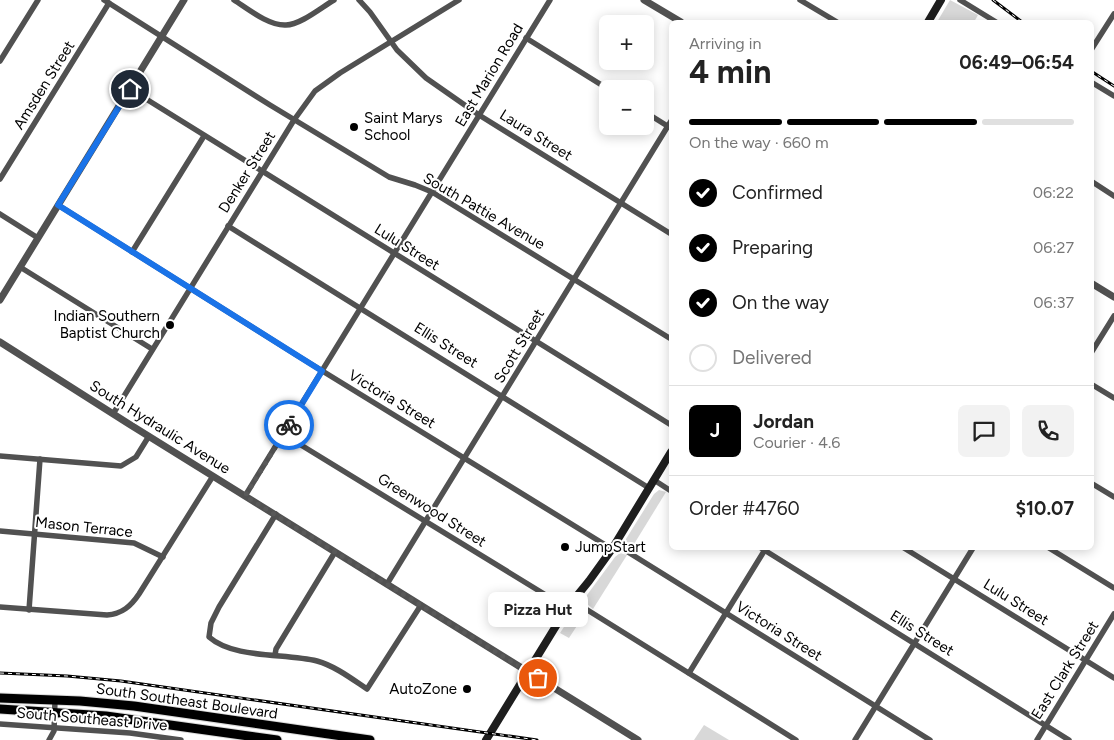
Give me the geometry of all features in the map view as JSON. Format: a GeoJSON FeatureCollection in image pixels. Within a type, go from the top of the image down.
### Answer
{"type":"FeatureCollection","features":[{"type":"Feature","properties":{"kind":"main road"},"geometry":{"type":"LineString","coordinates":[[929,20],[941,0]]}},
{"type":"Feature","properties":{"kind":"main road"},"geometry":{"type":"LineString","coordinates":[[486,740],[567,608],[590,581],[669,455]]}},
{"type":"Feature","properties":{"kind":"main road","name":"South Southeast Boulevard"},"geometry":{"type":"LineString","coordinates":[[0,698],[134,706],[370,740]]}},
{"type":"Feature","properties":{"kind":"main road","name":"South Southeast Boulevard"},"geometry":{"type":"LineString","coordinates":[[0,709],[144,720],[277,740]]}},
{"type":"Feature","properties":{"kind":"street"},"geometry":{"type":"LineString","coordinates":[[0,61],[38,0]]}},
{"type":"Feature","properties":{"kind":"street"},"geometry":{"type":"LineString","coordinates":[[0,300],[184,0]]}},
{"type":"Feature","properties":{"kind":"street"},"geometry":{"type":"LineString","coordinates":[[234,0],[266,20],[286,25],[298,22],[334,0]]}},
{"type":"Feature","properties":{"kind":"street","name":"Laura Street"},"geometry":{"type":"LineString","coordinates":[[359,0],[397,50],[426,78],[479,115],[669,233]]}},
{"type":"Feature","properties":{"kind":"street","name":"Denker Street"},"geometry":{"type":"LineString","coordinates":[[113,414],[294,120],[316,91],[340,73],[459,0]]}},
{"type":"Feature","properties":{"kind":"street","name":"East Marion Road"},"geometry":{"type":"LineString","coordinates":[[245,496],[550,0]]}},
{"type":"Feature","properties":{"kind":"street"},"geometry":{"type":"LineString","coordinates":[[644,0],[678,20]]}},
{"type":"Feature","properties":{"kind":"street"},"geometry":{"type":"LineString","coordinates":[[800,0],[833,20]]}},
{"type":"Feature","properties":{"kind":"street"},"geometry":{"type":"LineString","coordinates":[[960,0],[993,20]]}},
{"type":"Feature","properties":{"kind":"street","name":"South Pattie Avenue"},"geometry":{"type":"LineString","coordinates":[[106,1],[294,120],[389,177],[432,192],[669,338]]}},
{"type":"Feature","properties":{"kind":"street","name":"Amsden Street"},"geometry":{"type":"LineString","coordinates":[[0,179],[106,1]]}},
{"type":"Feature","properties":{"kind":"street"},"geometry":{"type":"LineString","coordinates":[[1094,45],[1114,14]]}},
{"type":"Feature","properties":{"kind":"street"},"geometry":{"type":"LineString","coordinates":[[526,38],[599,83]]}},
{"type":"Feature","properties":{"kind":"street"},"geometry":{"type":"LineString","coordinates":[[1094,84],[1114,96]]}},
{"type":"Feature","properties":{"kind":"street","name":"Lulu Street"},"geometry":{"type":"LineString","coordinates":[[130,89],[669,424]]}},
{"type":"Feature","properties":{"kind":"street"},"geometry":{"type":"LineString","coordinates":[[654,117],[669,124]]}},
{"type":"Feature","properties":{"kind":"street","name":"Scott Street"},"geometry":{"type":"LineString","coordinates":[[387,584],[669,127]]}},
{"type":"Feature","properties":{"kind":"street"},"geometry":{"type":"LineString","coordinates":[[132,252],[204,136]]}},
{"type":"Feature","properties":{"kind":"street"},"geometry":{"type":"LineString","coordinates":[[1094,184],[1114,196]]}},
{"type":"Feature","properties":{"kind":"street","name":"Victoria Street"},"geometry":{"type":"LineString","coordinates":[[58,205],[322,371],[726,612],[930,740]]}},
{"type":"Feature","properties":{"kind":"street"},"geometry":{"type":"LineString","coordinates":[[0,214],[38,238]]}},
{"type":"Feature","properties":{"kind":"street","name":"Ellis Street"},"geometry":{"type":"LineString","coordinates":[[228,226],[649,488]]}},
{"type":"Feature","properties":{"kind":"street"},"geometry":{"type":"LineString","coordinates":[[20,267],[152,349]]}},
{"type":"Feature","properties":{"kind":"street"},"geometry":{"type":"LineString","coordinates":[[1094,285],[1114,298]]}},
{"type":"Feature","properties":{"kind":"street"},"geometry":{"type":"LineString","coordinates":[[1094,348],[1114,316]]}},
{"type":"Feature","properties":{"kind":"street","name":"South Hydraulic Avenue"},"geometry":{"type":"LineString","coordinates":[[0,342],[638,740]]}},
{"type":"Feature","properties":{"kind":"street"},"geometry":{"type":"LineString","coordinates":[[1094,386],[1114,398]]}},
{"type":"Feature","properties":{"kind":"street","name":"Greenwood Street"},"geometry":{"type":"LineString","coordinates":[[283,434],[567,608]]}},
{"type":"Feature","properties":{"kind":"street"},"geometry":{"type":"LineString","coordinates":[[0,456],[121,466],[136,457],[149,436]]}},
{"type":"Feature","properties":{"kind":"street"},"geometry":{"type":"LineString","coordinates":[[29,610],[40,459]]}},
{"type":"Feature","properties":{"kind":"street"},"geometry":{"type":"LineString","coordinates":[[0,607],[107,615],[118,613],[134,601],[213,476]]}},
{"type":"Feature","properties":{"kind":"street"},"geometry":{"type":"LineString","coordinates":[[654,480],[669,490]]}},
{"type":"Feature","properties":{"kind":"street"},"geometry":{"type":"LineString","coordinates":[[1094,485],[1114,497]]}},
{"type":"Feature","properties":{"kind":"street"},"geometry":{"type":"LineString","coordinates":[[276,514],[211,623],[209,637],[217,645],[242,651],[316,661],[329,665],[368,689],[421,605]]}},
{"type":"Feature","properties":{"kind":"street","name":"Mason Terrace"},"geometry":{"type":"LineString","coordinates":[[0,532],[134,543],[163,556]]}},
{"type":"Feature","properties":{"kind":"street"},"geometry":{"type":"LineString","coordinates":[[689,673],[763,550]]}},
{"type":"Feature","properties":{"kind":"street","name":"Ellis Street"},"geometry":{"type":"LineString","coordinates":[[767,550],[1070,740]]}},
{"type":"Feature","properties":{"kind":"street","name":"Lulu Street"},"geometry":{"type":"LineString","coordinates":[[907,550],[1114,678]]}},
{"type":"Feature","properties":{"kind":"street"},"geometry":{"type":"LineString","coordinates":[[855,740],[972,550]]}},
{"type":"Feature","properties":{"kind":"street"},"geometry":{"type":"LineString","coordinates":[[1052,550],[1114,588]]}},
{"type":"Feature","properties":{"kind":"street"},"geometry":{"type":"LineString","coordinates":[[275,655],[276,649],[335,552]]}},
{"type":"Feature","properties":{"kind":"street"},"geometry":{"type":"LineString","coordinates":[[573,601],[796,740]]}},
{"type":"Feature","properties":{"kind":"street","name":"East Clark Street"},"geometry":{"type":"LineString","coordinates":[[1036,740],[1114,614]]}},
{"type":"Feature","properties":{"kind":"street"},"geometry":{"type":"LineString","coordinates":[[49,740],[54,728],[55,700]]}},
{"type":"Feature","properties":{"kind":"street","name":"South Southeast Drive"},"geometry":{"type":"LineString","coordinates":[[0,724],[130,737],[181,740]]}},
{"type":"Feature","properties":{"kind":"shaded area"},"geometry":{"type":"Polygon","coordinates":[[[950,0],[978,15],[975,20],[938,20],[950,0]]]}},
{"type":"Feature","properties":{"kind":"shaded area"},"geometry":{"type":"Polygon","coordinates":[[[659,490],[666,492],[631,549],[627,546],[626,539],[654,494],[659,490]]]}},
{"type":"Feature","properties":{"kind":"shaded area"},"geometry":{"type":"Polygon","coordinates":[[[620,553],[627,555],[593,609],[586,603],[587,595],[620,553]]]}},
{"type":"Feature","properties":{"kind":"shaded area"},"geometry":{"type":"Polygon","coordinates":[[[578,610],[586,612],[569,638],[560,633],[573,613],[578,610]]]}},
{"type":"Feature","properties":{"kind":"shaded area"},"geometry":{"type":"Polygon","coordinates":[[[704,725],[729,740],[694,740],[704,725]]]}},
{"type":"Feature","properties":{"kind":"railway"},"geometry":{"type":"LineString","coordinates":[[993,0],[1019,20]]}},
{"type":"Feature","properties":{"kind":"railway"},"geometry":{"type":"LineString","coordinates":[[1094,73],[1114,86]]}},
{"type":"Feature","properties":{"kind":"railway"},"geometry":{"type":"LineString","coordinates":[[0,673],[121,681],[537,740]]}},
{"type":"Feature","properties":{"kind":"way so far"},"geometry":{"type":"LineString","coordinates":[[289,425],[245,496],[538,678]]}},
{"type":"Feature","properties":{"kind":"place","name":"Saint Marys School"},"geometry":{"type":"Point","coordinates":[354,127]}},
{"type":"Feature","properties":{"kind":"place","name":"Indian Southern Baptist Church"},"geometry":{"type":"Point","coordinates":[170,325]}},
{"type":"Feature","properties":{"kind":"place","name":"JumpStart"},"geometry":{"type":"Point","coordinates":[565,547]}},
{"type":"Feature","properties":{"kind":"place","name":"Pizza Hut"},"geometry":{"type":"Point","coordinates":[538,678]}},
{"type":"Feature","properties":{"kind":"place","name":"AutoZone"},"geometry":{"type":"Point","coordinates":[467,689]}},
{"type":"Feature","properties":{"kind":"route"},"geometry":{"type":"LineString","coordinates":[[130,89],[58,205],[322,371],[289,425]]}}]}
